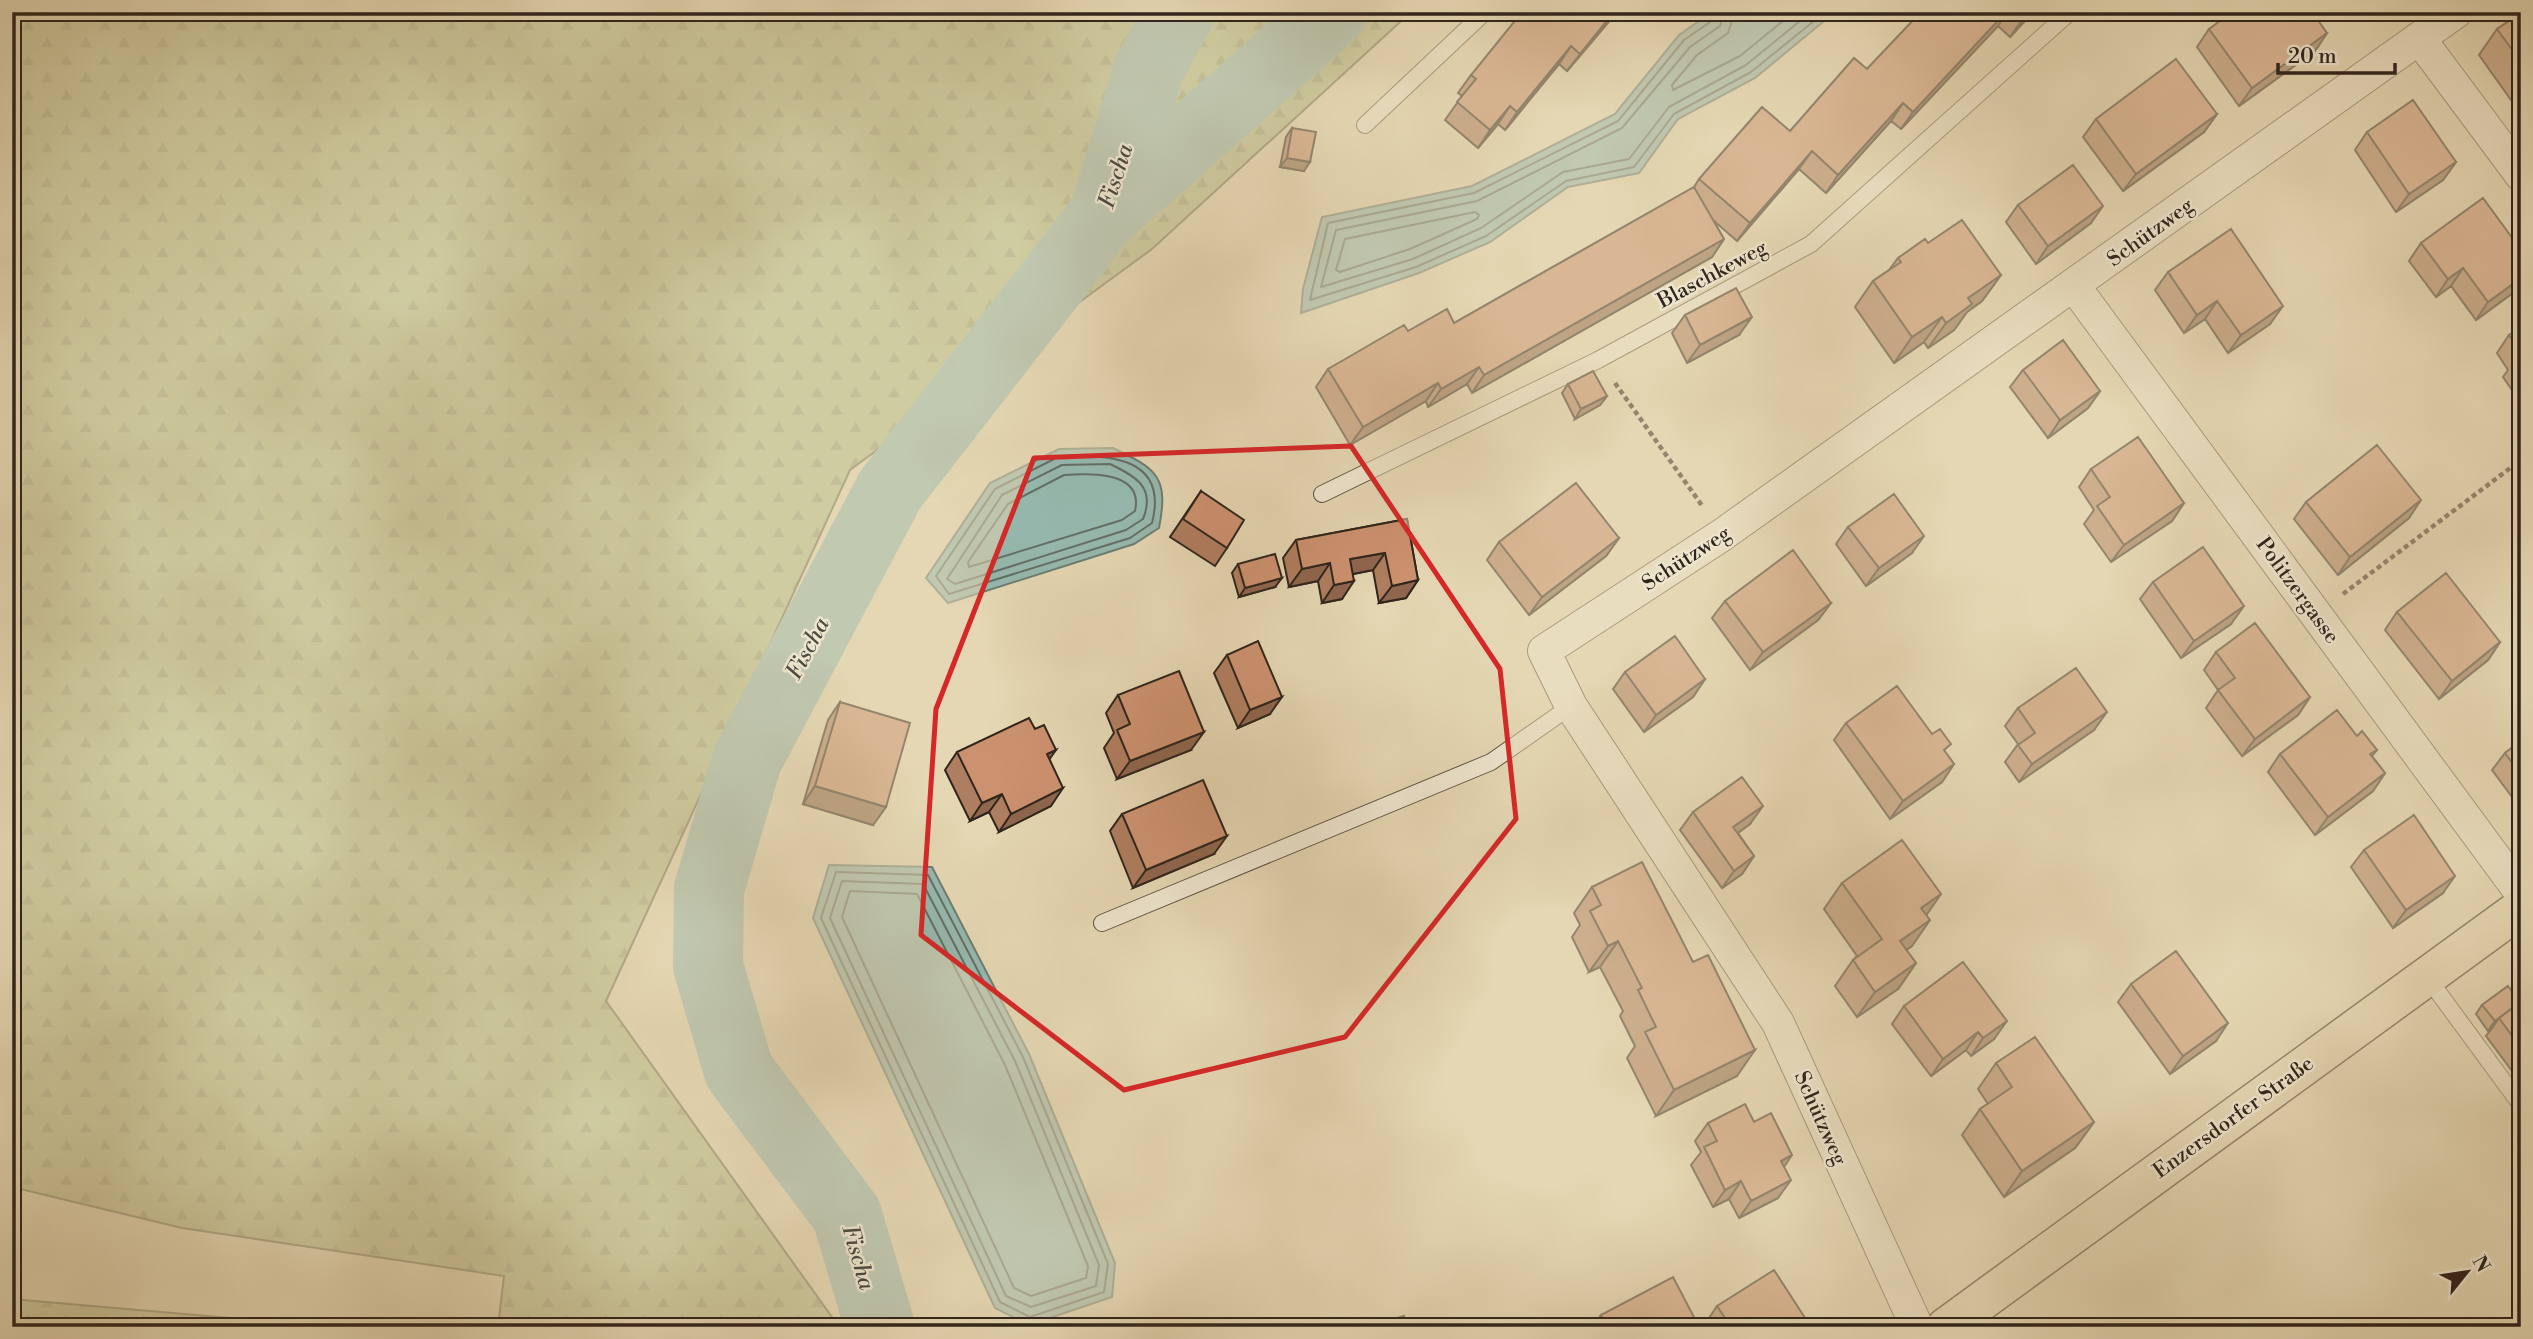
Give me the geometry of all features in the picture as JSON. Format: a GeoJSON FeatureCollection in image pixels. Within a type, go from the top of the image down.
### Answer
{"type":"FeatureCollection","features":[{"type":"Feature","properties":{"kind":"main road","name":"Enzersdorfer Straße"},"geometry":{"type":"LineString","coordinates":[[1946,1327],[2521,908]]}},
{"type":"Feature","properties":{"kind":"street","name":"Schützweg"},"geometry":{"type":"LineString","coordinates":[[1917,1327],[1777,1023],[1571,706],[1544,651],[1723,535],[2456,12]]}},
{"type":"Feature","properties":{"kind":"street"},"geometry":{"type":"LineString","coordinates":[[2419,38],[2521,175]]}},
{"type":"Feature","properties":{"kind":"street","name":"Politzergasse"},"geometry":{"type":"LineString","coordinates":[[2074,286],[2521,893]]}},
{"type":"Feature","properties":{"kind":"lane"},"geometry":{"type":"LineString","coordinates":[[1366,125],[1485,12]]}},
{"type":"Feature","properties":{"kind":"lane","name":"Blaschkeweg"},"geometry":{"type":"LineString","coordinates":[[1322,494],[1598,359],[1811,244],[2070,12]]}},
{"type":"Feature","properties":{"kind":"lane"},"geometry":{"type":"LineString","coordinates":[[1102,923],[1491,762],[1571,706]]}},
{"type":"Feature","properties":{"kind":"lane"},"geometry":{"type":"LineString","coordinates":[[2427,977],[2521,1105]]}},
{"type":"Feature","properties":{"kind":"path"},"geometry":{"type":"LineString","coordinates":[[1598,359],[1723,535]]}},
{"type":"Feature","properties":{"kind":"path"},"geometry":{"type":"LineString","coordinates":[[2316,614],[2521,460]]}},
{"type":"Feature","properties":{"kind":"highlighted area"},"geometry":{"type":"Polygon","coordinates":[[[1351,446],[1500,669],[1516,819],[1345,1037],[1124,1090],[921,935],[936,709],[1034,458],[1351,446]]]}},
{"type":"Feature","properties":{"kind":"green space"},"geometry":{"type":"Polygon","coordinates":[[[12,12],[1411,12],[1152,249],[850,470],[606,1001],[839,1327],[498,1327],[504,1276],[182,1228],[12,1187],[12,12]]]}},
{"type":"Feature","properties":{"kind":"green space"},"geometry":{"type":"Polygon","coordinates":[[[12,1299],[334,1327],[12,1327],[12,1299]]]}},
{"type":"Feature","properties":{"kind":"water"},"geometry":{"type":"Polygon","coordinates":[[[1712,12],[1835,12],[1755,78],[1678,119],[1639,173],[1568,187],[1490,242],[1419,273],[1301,313],[1303,289],[1322,217],[1472,186],[1615,114],[1679,35],[1712,12]]]}},
{"type":"Feature","properties":{"kind":"water"},"geometry":{"type":"Polygon","coordinates":[[[1113,448],[1140,462],[1156,477],[1162,497],[1159,528],[1134,544],[948,603],[926,578],[990,483],[1059,449],[1113,448]]]}},
{"type":"Feature","properties":{"kind":"water"},"geometry":{"type":"Polygon","coordinates":[[[829,865],[932,867],[1029,1054],[1115,1263],[1112,1297],[1029,1325],[995,1308],[813,918],[829,865]]]}},
{"type":"Feature","properties":{"kind":"building"},"geometry":{"type":"Polygon","coordinates":[[[1522,12],[1530,12],[1539,19],[1545,12],[1614,12],[1580,54],[1571,46],[1517,112],[1510,106],[1490,130],[1457,102],[1476,79],[1471,75],[1522,12]]]}},
{"type":"Feature","properties":{"kind":"building"},"geometry":{"type":"Polygon","coordinates":[[[1921,12],[2006,12],[1913,112],[1903,103],[1838,175],[1812,151],[1750,223],[1699,179],[1762,107],[1790,131],[1854,58],[1867,69],[1921,12]]]}},
{"type":"Feature","properties":{"kind":"building"},"geometry":{"type":"Polygon","coordinates":[[[2014,12],[2029,12],[2022,20],[2014,12]]]}},
{"type":"Feature","properties":{"kind":"building"},"geometry":{"type":"Polygon","coordinates":[[[2232,12],[2312,12],[2327,33],[2252,88],[2209,29],[2232,12]]]}},
{"type":"Feature","properties":{"kind":"building"},"geometry":{"type":"Polygon","coordinates":[[[2521,13],[2521,62],[2497,29],[2521,13]]]}},
{"type":"Feature","properties":{"kind":"building"},"geometry":{"type":"Polygon","coordinates":[[[2176,59],[2217,114],[2136,174],[2096,119],[2176,59]]]}},
{"type":"Feature","properties":{"kind":"building"},"geometry":{"type":"Polygon","coordinates":[[[2413,100],[2456,162],[2409,194],[2367,132],[2413,100]]]}},
{"type":"Feature","properties":{"kind":"building"},"geometry":{"type":"Polygon","coordinates":[[[1292,128],[1316,132],[1310,162],[1287,158],[1292,128]]]}},
{"type":"Feature","properties":{"kind":"building"},"geometry":{"type":"Polygon","coordinates":[[[2073,165],[2103,206],[2048,246],[2018,205],[2073,165]]]}},
{"type":"Feature","properties":{"kind":"building"},"geometry":{"type":"Polygon","coordinates":[[[1694,187],[1724,239],[1484,375],[1479,367],[1441,389],[1438,383],[1363,427],[1328,369],[1404,325],[1408,331],[1447,309],[1454,323],[1694,187]]]}},
{"type":"Feature","properties":{"kind":"building"},"geometry":{"type":"Polygon","coordinates":[[[2483,198],[2521,250],[2521,278],[2488,302],[2463,268],[2448,279],[2421,243],[2483,198]]]}},
{"type":"Feature","properties":{"kind":"building"},"geometry":{"type":"Polygon","coordinates":[[[1962,220],[2001,275],[1968,298],[1972,304],[1946,323],[1942,317],[1912,337],[1873,281],[1901,262],[1898,258],[1925,239],[1928,243],[1962,220]]]}},
{"type":"Feature","properties":{"kind":"building"},"geometry":{"type":"Polygon","coordinates":[[[2231,229],[2283,306],[2241,335],[2217,301],[2197,315],[2168,272],[2231,229]]]}},
{"type":"Feature","properties":{"kind":"building"},"geometry":{"type":"Polygon","coordinates":[[[1736,288],[1752,317],[1700,345],[1685,315],[1736,288]]]}},
{"type":"Feature","properties":{"kind":"building"},"geometry":{"type":"Polygon","coordinates":[[[2521,328],[2521,352],[2509,335],[2521,328]]]}},
{"type":"Feature","properties":{"kind":"building"},"geometry":{"type":"Polygon","coordinates":[[[2063,340],[2100,391],[2060,420],[2023,370],[2063,340]]]}},
{"type":"Feature","properties":{"kind":"building"},"geometry":{"type":"Polygon","coordinates":[[[1593,371],[1607,396],[1581,409],[1568,384],[1593,371]]]}},
{"type":"Feature","properties":{"kind":"building"},"geometry":{"type":"Polygon","coordinates":[[[2138,437],[2184,503],[2124,545],[2097,506],[2110,497],[2091,469],[2138,437]]]}},
{"type":"Feature","properties":{"kind":"building"},"geometry":{"type":"Polygon","coordinates":[[[2377,445],[2421,500],[2350,557],[2306,502],[2377,445]]]}},
{"type":"Feature","properties":{"kind":"building"},"geometry":{"type":"Polygon","coordinates":[[[1576,483],[1619,538],[1542,597],[1499,542],[1576,483]]]}},
{"type":"Feature","properties":{"kind":"building"},"geometry":{"type":"Polygon","coordinates":[[[1201,491],[1244,520],[1227,548],[1183,519],[1201,491]]]}},
{"type":"Feature","properties":{"kind":"building"},"geometry":{"type":"Polygon","coordinates":[[[1894,494],[1924,536],[1879,568],[1848,527],[1894,494]]]}},
{"type":"Feature","properties":{"kind":"building"},"geometry":{"type":"Polygon","coordinates":[[[1407,519],[1418,580],[1392,586],[1385,553],[1350,559],[1354,581],[1334,585],[1330,563],[1302,569],[1296,540],[1407,519]]]}},
{"type":"Feature","properties":{"kind":"building"},"geometry":{"type":"Polygon","coordinates":[[[2203,547],[2244,606],[2194,641],[2153,582],[2203,547]]]}},
{"type":"Feature","properties":{"kind":"building"},"geometry":{"type":"Polygon","coordinates":[[[1793,550],[1831,603],[1763,652],[1725,601],[1793,550]]]}},
{"type":"Feature","properties":{"kind":"building"},"geometry":{"type":"Polygon","coordinates":[[[1275,554],[1282,578],[1245,588],[1238,564],[1275,554]]]}},
{"type":"Feature","properties":{"kind":"building"},"geometry":{"type":"Polygon","coordinates":[[[2446,573],[2500,642],[2452,681],[2397,612],[2446,573]]]}},
{"type":"Feature","properties":{"kind":"building"},"geometry":{"type":"Polygon","coordinates":[[[2255,623],[2310,697],[2255,739],[2218,690],[2235,678],[2216,652],[2255,623]]]}},
{"type":"Feature","properties":{"kind":"building"},"geometry":{"type":"Polygon","coordinates":[[[1675,636],[1705,679],[1656,715],[1625,672],[1675,636]]]}},
{"type":"Feature","properties":{"kind":"building"},"geometry":{"type":"Polygon","coordinates":[[[1258,641],[1282,697],[1250,710],[1227,655],[1258,641]]]}},
{"type":"Feature","properties":{"kind":"building"},"geometry":{"type":"Polygon","coordinates":[[[2076,668],[2107,712],[2032,764],[2018,745],[2035,733],[2018,708],[2076,668]]]}},
{"type":"Feature","properties":{"kind":"building"},"geometry":{"type":"Polygon","coordinates":[[[1179,671],[1204,732],[1130,761],[1117,730],[1130,724],[1118,695],[1179,671]]]}},
{"type":"Feature","properties":{"kind":"building"},"geometry":{"type":"Polygon","coordinates":[[[1897,686],[1932,734],[1940,729],[1951,744],[1944,750],[1954,764],[1903,801],[1846,723],[1897,686]]]}},
{"type":"Feature","properties":{"kind":"building"},"geometry":{"type":"Polygon","coordinates":[[[840,702],[910,723],[886,807],[815,786],[840,702]]]}},
{"type":"Feature","properties":{"kind":"building"},"geometry":{"type":"Polygon","coordinates":[[[2337,710],[2357,736],[2362,731],[2377,750],[2370,754],[2385,773],[2328,817],[2280,754],[2337,710]]]}},
{"type":"Feature","properties":{"kind":"building"},"geometry":{"type":"Polygon","coordinates":[[[1029,718],[1035,729],[1044,725],[1056,750],[1047,754],[1063,788],[1011,814],[1002,794],[982,803],[957,752],[1029,718]]]}},
{"type":"Feature","properties":{"kind":"building"},"geometry":{"type":"Polygon","coordinates":[[[2521,741],[2521,775],[2505,753],[2521,741]]]}},
{"type":"Feature","properties":{"kind":"building"},"geometry":{"type":"Polygon","coordinates":[[[1742,777],[1763,806],[1733,827],[1754,856],[1734,871],[1693,812],[1742,777]]]}},
{"type":"Feature","properties":{"kind":"building"},"geometry":{"type":"Polygon","coordinates":[[[1203,780],[1227,836],[1146,870],[1122,814],[1203,780]]]}},
{"type":"Feature","properties":{"kind":"building"},"geometry":{"type":"Polygon","coordinates":[[[2414,815],[2455,876],[2406,910],[2364,850],[2414,815]]]}},
{"type":"Feature","properties":{"kind":"building"},"geometry":{"type":"Polygon","coordinates":[[[1902,840],[1941,894],[1921,908],[1930,920],[1900,941],[1916,963],[1875,992],[1853,960],[1882,939],[1842,883],[1902,840]]]}},
{"type":"Feature","properties":{"kind":"building"},"geometry":{"type":"Polygon","coordinates":[[[1642,862],[1693,962],[1708,955],[1755,1050],[1674,1090],[1645,1032],[1656,1027],[1638,990],[1642,988],[1618,941],[1608,946],[1590,911],[1601,905],[1592,887],[1642,862]]]}},
{"type":"Feature","properties":{"kind":"building"},"geometry":{"type":"Polygon","coordinates":[[[2176,951],[2228,1023],[2183,1056],[2131,984],[2176,951]]]}},
{"type":"Feature","properties":{"kind":"building"},"geometry":{"type":"Polygon","coordinates":[[[1963,962],[2007,1021],[1983,1038],[1978,1032],[1943,1059],[1904,1006],[1963,962]]]}},
{"type":"Feature","properties":{"kind":"building"},"geometry":{"type":"Polygon","coordinates":[[[2508,986],[2520,1002],[2495,1021],[2482,1005],[2508,986]]]}},
{"type":"Feature","properties":{"kind":"building"},"geometry":{"type":"Polygon","coordinates":[[[2521,1002],[2521,1048],[2499,1018],[2521,1002]]]}},
{"type":"Feature","properties":{"kind":"building"},"geometry":{"type":"Polygon","coordinates":[[[2035,1037],[2094,1122],[2022,1171],[1980,1109],[2012,1087],[1996,1063],[2035,1037]]]}},
{"type":"Feature","properties":{"kind":"building"},"geometry":{"type":"Polygon","coordinates":[[[1745,1104],[1754,1122],[1771,1113],[1792,1155],[1781,1161],[1791,1180],[1751,1201],[1741,1181],[1725,1190],[1704,1147],[1717,1141],[1708,1123],[1745,1104]]]}},
{"type":"Feature","properties":{"kind":"building"},"geometry":{"type":"Polygon","coordinates":[[[1774,1270],[1807,1321],[1799,1327],[1731,1327],[1717,1306],[1774,1270]]]}},
{"type":"Feature","properties":{"kind":"building"},"geometry":{"type":"Polygon","coordinates":[[[1673,1277],[1695,1319],[1681,1327],[1607,1327],[1601,1315],[1673,1277]]]}},
{"type":"Feature","properties":{"kind":"building"},"geometry":{"type":"Polygon","coordinates":[[[1404,1316],[1408,1327],[1367,1327],[1404,1316]]]}},
{"type":"Feature","properties":{"kind":"waterway","name":"Fischa"},"geometry":{"type":"LineString","coordinates":[[880,1327],[847,1215],[739,1071],[708,966],[709,889],[747,760],[890,490],[1104,215],[1149,68],[1180,12]]}},
{"type":"Feature","properties":{"kind":"waterway"},"geometry":{"type":"LineString","coordinates":[[1104,215],[1333,12]]}}]}
